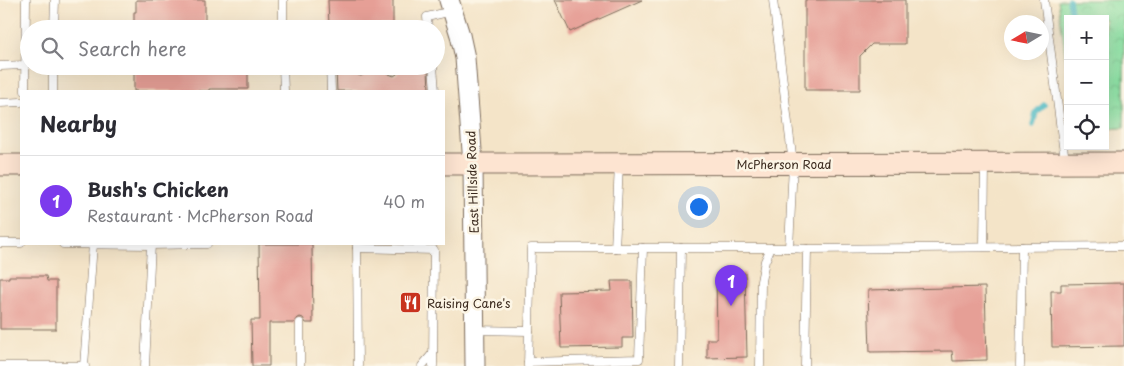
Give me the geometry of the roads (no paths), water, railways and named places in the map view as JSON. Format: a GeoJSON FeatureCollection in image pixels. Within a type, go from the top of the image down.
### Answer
{"type":"FeatureCollection","features":[{"type":"Feature","properties":{"kind":"main road","name":"McPherson Road"},"geometry":{"type":"LineString","coordinates":[[445,164],[1124,163]]}},
{"type":"Feature","properties":{"kind":"main road"},"geometry":{"type":"LineString","coordinates":[[0,165],[20,165]]}},
{"type":"Feature","properties":{"kind":"street","name":"East Hillside Road"},"geometry":{"type":"LineString","coordinates":[[450,5],[465,58],[473,164],[474,366]]}},
{"type":"Feature","properties":{"kind":"lane"},"geometry":{"type":"LineString","coordinates":[[26,0],[26,20]]}},
{"type":"Feature","properties":{"kind":"lane"},"geometry":{"type":"LineString","coordinates":[[54,0],[54,20]]}},
{"type":"Feature","properties":{"kind":"lane"},"geometry":{"type":"LineString","coordinates":[[283,0],[283,20]]}},
{"type":"Feature","properties":{"kind":"lane"},"geometry":{"type":"LineString","coordinates":[[773,0],[793,164],[789,248]]}},
{"type":"Feature","properties":{"kind":"lane"},"geometry":{"type":"LineString","coordinates":[[1044,0],[1065,163]]}},
{"type":"Feature","properties":{"kind":"lane"},"geometry":{"type":"LineString","coordinates":[[427,20],[427,18],[450,5]]}},
{"type":"Feature","properties":{"kind":"lane"},"geometry":{"type":"LineString","coordinates":[[0,66],[20,65]]}},
{"type":"Feature","properties":{"kind":"lane"},"geometry":{"type":"LineString","coordinates":[[25,75],[25,90]]}},
{"type":"Feature","properties":{"kind":"lane"},"geometry":{"type":"LineString","coordinates":[[53,75],[53,90]]}},
{"type":"Feature","properties":{"kind":"lane"},"geometry":{"type":"LineString","coordinates":[[284,75],[284,90]]}},
{"type":"Feature","properties":{"kind":"lane"},"geometry":{"type":"LineString","coordinates":[[330,75],[330,90]]}},
{"type":"Feature","properties":{"kind":"lane"},"geometry":{"type":"LineString","coordinates":[[434,75],[435,90]]}},
{"type":"Feature","properties":{"kind":"lane"},"geometry":{"type":"LineString","coordinates":[[0,103],[20,102]]}},
{"type":"Feature","properties":{"kind":"lane"},"geometry":{"type":"LineString","coordinates":[[984,247],[985,163]]}},
{"type":"Feature","properties":{"kind":"lane"},"geometry":{"type":"LineString","coordinates":[[615,248],[619,164]]}},
{"type":"Feature","properties":{"kind":"lane"},"geometry":{"type":"LineString","coordinates":[[0,243],[20,243]]}},
{"type":"Feature","properties":{"kind":"lane"},"geometry":{"type":"LineString","coordinates":[[0,366],[85,366],[93,245]]}},
{"type":"Feature","properties":{"kind":"lane"},"geometry":{"type":"LineString","coordinates":[[145,366],[151,245]]}},
{"type":"Feature","properties":{"kind":"lane"},"geometry":{"type":"LineString","coordinates":[[358,366],[357,246],[434,250],[433,366]]}},
{"type":"Feature","properties":{"kind":"lane"},"geometry":{"type":"LineString","coordinates":[[643,248],[639,359],[528,364],[531,248],[615,248],[643,248],[789,248],[807,249],[1124,246]]}},
{"type":"Feature","properties":{"kind":"lane"},"geometry":{"type":"LineString","coordinates":[[1020,366],[1022,247]]}},
{"type":"Feature","properties":{"kind":"lane"},"geometry":{"type":"LineString","coordinates":[[679,366],[681,248]]}},
{"type":"Feature","properties":{"kind":"lane"},"geometry":{"type":"LineString","coordinates":[[760,366],[761,280],[765,261],[771,248]]}},
{"type":"Feature","properties":{"kind":"lane"},"geometry":{"type":"LineString","coordinates":[[805,366],[807,249]]}},
{"type":"Feature","properties":{"kind":"lane"},"geometry":{"type":"LineString","coordinates":[[300,323],[300,366]]}},
{"type":"Feature","properties":{"kind":"lane"},"geometry":{"type":"LineString","coordinates":[[474,330],[529,331]]}},
{"type":"Feature","properties":{"kind":"lane"},"geometry":{"type":"LineString","coordinates":[[422,366],[433,353]]}},
{"type":"Feature","properties":{"kind":"waterway"},"geometry":{"type":"LineString","coordinates":[[1069,0],[1071,15]]}},
{"type":"Feature","properties":{"kind":"waterway"},"geometry":{"type":"LineString","coordinates":[[1033,125],[1036,112],[1044,105]]}},
{"type":"Feature","properties":{"kind":"place","name":"Raising Cane's"},"geometry":{"type":"Point","coordinates":[411,303]}},
{"type":"Feature","properties":{"kind":"place","name":"Bush's Chicken"},"geometry":{"type":"Point","coordinates":[731,306]}}]}
